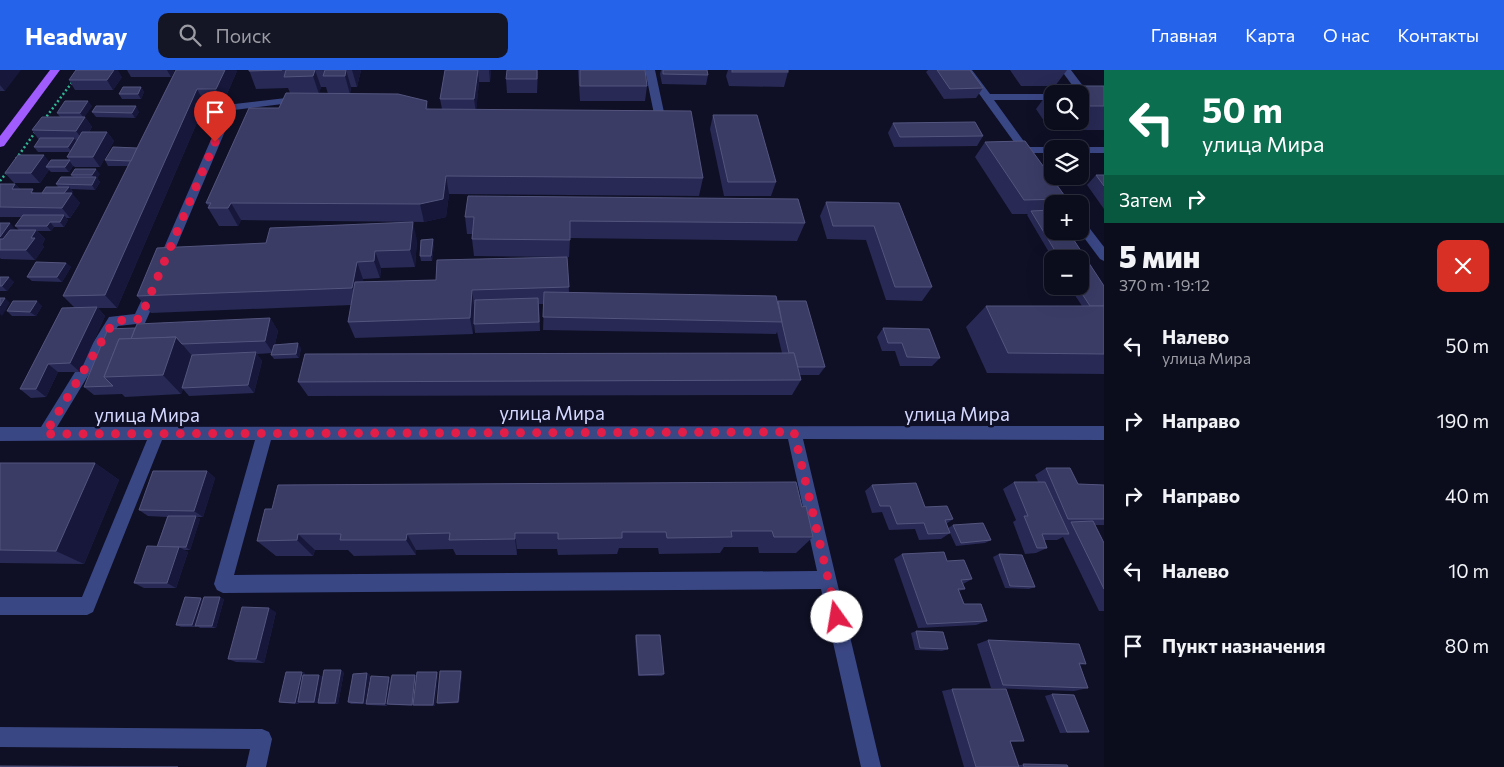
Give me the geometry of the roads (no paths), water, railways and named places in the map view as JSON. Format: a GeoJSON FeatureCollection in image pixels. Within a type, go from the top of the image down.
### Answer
{"type":"FeatureCollection","features":[{"type":"Feature","properties":{"kind":"main road"},"geometry":{"type":"LineString","coordinates":[[0,144],[55,70]]}},
{"type":"Feature","properties":{"kind":"street"},"geometry":{"type":"LineString","coordinates":[[640,118],[660,118],[650,70]]}},
{"type":"Feature","properties":{"kind":"street"},"geometry":{"type":"LineString","coordinates":[[967,70],[1036,166]]}},
{"type":"Feature","properties":{"kind":"street"},"geometry":{"type":"LineString","coordinates":[[1066,70],[1078,85]]}},
{"type":"Feature","properties":{"kind":"street"},"geometry":{"type":"LineString","coordinates":[[987,97],[1044,98]]}},
{"type":"Feature","properties":{"kind":"street"},"geometry":{"type":"LineString","coordinates":[[45,434],[114,321],[140,319],[230,106],[294,99],[313,99]]}},
{"type":"Feature","properties":{"kind":"street"},"geometry":{"type":"LineString","coordinates":[[1025,150],[1044,150]]}},
{"type":"Feature","properties":{"kind":"street"},"geometry":{"type":"LineString","coordinates":[[1089,150],[1104,150]]}},
{"type":"Feature","properties":{"kind":"street"},"geometry":{"type":"LineString","coordinates":[[1089,236],[1104,256]]}},
{"type":"Feature","properties":{"kind":"street"},"geometry":{"type":"LineString","coordinates":[[794,432],[871,767]]}},
{"type":"Feature","properties":{"kind":"street","name":"улица Мира"},"geometry":{"type":"LineString","coordinates":[[0,434],[794,432],[1104,434]]}},
{"type":"Feature","properties":{"kind":"street"},"geometry":{"type":"LineString","coordinates":[[265,433],[223,584],[828,580]]}},
{"type":"Feature","properties":{"kind":"street"},"geometry":{"type":"LineString","coordinates":[[0,606],[87,606],[157,434]]}},
{"type":"Feature","properties":{"kind":"street"},"geometry":{"type":"LineString","coordinates":[[0,737],[262,739],[256,767]]}}]}
